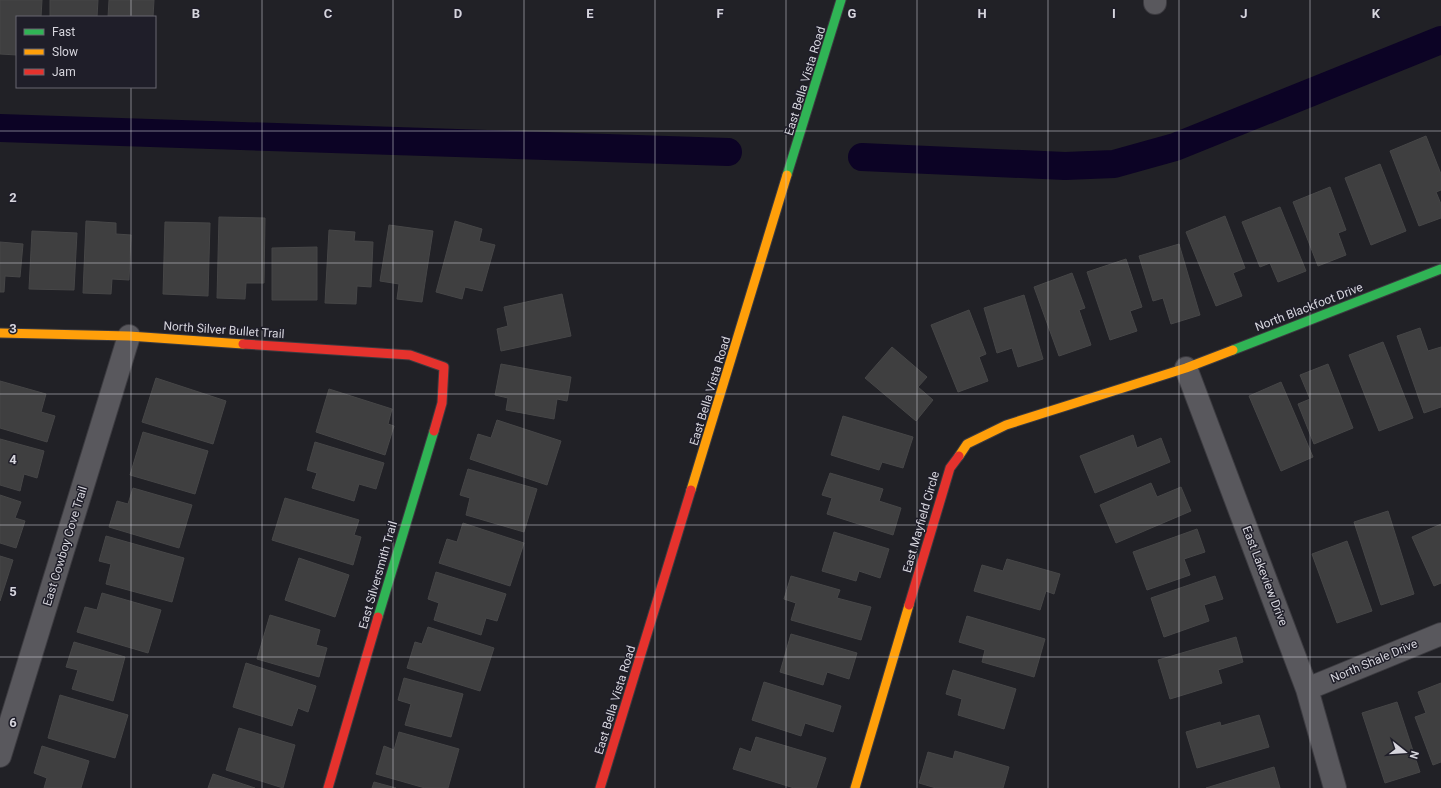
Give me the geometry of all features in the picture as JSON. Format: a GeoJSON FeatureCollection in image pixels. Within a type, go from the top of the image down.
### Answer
{"type":"FeatureCollection","features":[{"type":"Feature","properties":{"kind":"street","name":"East Bella Vista Road"},"geometry":{"type":"LineString","coordinates":[[600,788],[842,0]]}},
{"type":"Feature","properties":{"kind":"street","name":"North Blackfoot Drive"},"geometry":{"type":"LineString","coordinates":[[1186,368],[1441,269]]}},
{"type":"Feature","properties":{"kind":"street","name":"North Silver Bullet Trail"},"geometry":{"type":"LineString","coordinates":[[0,333],[129,336],[410,355],[444,367]]}},
{"type":"Feature","properties":{"kind":"street","name":"East Cowboy Cove Trail"},"geometry":{"type":"LineString","coordinates":[[0,756],[129,336]]}},
{"type":"Feature","properties":{"kind":"street","name":"East Silversmith Trail"},"geometry":{"type":"LineString","coordinates":[[328,788],[442,402],[444,367]]}},
{"type":"Feature","properties":{"kind":"street","name":"East Lakeview Drive"},"geometry":{"type":"LineString","coordinates":[[1186,368],[1307,689],[1335,788]]}},
{"type":"Feature","properties":{"kind":"street","name":"East Mayfield Circle"},"geometry":{"type":"LineString","coordinates":[[855,788],[950,468],[967,444],[1006,425],[1186,368]]}},
{"type":"Feature","properties":{"kind":"street","name":"North Shale Drive"},"geometry":{"type":"LineString","coordinates":[[1307,689],[1441,634]]}},
{"type":"Feature","properties":{"kind":"building"},"geometry":{"type":"Polygon","coordinates":[[[0,0],[42,0],[41,16],[16,16],[16,55],[0,54],[0,0]]]}},
{"type":"Feature","properties":{"kind":"building"},"geometry":{"type":"Polygon","coordinates":[[[50,0],[98,0],[97,16],[50,16],[50,0]]]}},
{"type":"Feature","properties":{"kind":"building"},"geometry":{"type":"Polygon","coordinates":[[[109,0],[154,0],[153,16],[108,16],[109,0]]]}},
{"type":"Feature","properties":{"kind":"building"},"geometry":{"type":"Polygon","coordinates":[[[1426,136],[1441,174],[1441,190],[1436,192],[1441,204],[1441,218],[1419,226],[1390,151],[1426,136]]]}},
{"type":"Feature","properties":{"kind":"building"},"geometry":{"type":"Polygon","coordinates":[[[1380,164],[1406,231],[1371,245],[1345,178],[1380,164]]]}},
{"type":"Feature","properties":{"kind":"building"},"geometry":{"type":"Polygon","coordinates":[[[1330,187],[1346,230],[1338,233],[1346,255],[1318,266],[1293,202],[1330,187]]]}},
{"type":"Feature","properties":{"kind":"building"},"geometry":{"type":"Polygon","coordinates":[[[1280,207],[1306,271],[1278,282],[1270,263],[1260,267],[1242,222],[1280,207]]]}},
{"type":"Feature","properties":{"kind":"building"},"geometry":{"type":"Polygon","coordinates":[[[1225,216],[1245,268],[1233,273],[1242,296],[1216,306],[1186,232],[1225,216]]]}},
{"type":"Feature","properties":{"kind":"building"},"geometry":{"type":"Polygon","coordinates":[[[219,217],[265,218],[264,283],[246,283],[245,299],[217,298],[219,217]]]}},
{"type":"Feature","properties":{"kind":"building"},"geometry":{"type":"Polygon","coordinates":[[[86,221],[116,223],[116,234],[131,235],[129,280],[112,279],[111,294],[83,293],[86,221]]]}},
{"type":"Feature","properties":{"kind":"building"},"geometry":{"type":"Polygon","coordinates":[[[455,221],[482,229],[479,241],[495,245],[482,291],[465,287],[462,299],[436,292],[455,221]]]}},
{"type":"Feature","properties":{"kind":"building"},"geometry":{"type":"Polygon","coordinates":[[[165,222],[210,223],[208,296],[163,294],[165,222]]]}},
{"type":"Feature","properties":{"kind":"building"},"geometry":{"type":"Polygon","coordinates":[[[389,225],[433,231],[422,302],[397,299],[399,284],[380,281],[389,225]]]}},
{"type":"Feature","properties":{"kind":"building"},"geometry":{"type":"Polygon","coordinates":[[[329,230],[355,232],[354,241],[373,242],[371,287],[357,286],[356,304],[325,303],[329,230]]]}},
{"type":"Feature","properties":{"kind":"building"},"geometry":{"type":"Polygon","coordinates":[[[32,231],[77,233],[74,290],[29,289],[32,231]]]}},
{"type":"Feature","properties":{"kind":"building"},"geometry":{"type":"Polygon","coordinates":[[[0,242],[23,244],[20,277],[5,276],[4,292],[0,292],[0,242]]]}},
{"type":"Feature","properties":{"kind":"building"},"geometry":{"type":"Polygon","coordinates":[[[1179,244],[1200,315],[1171,324],[1163,298],[1153,301],[1139,256],[1179,244]]]}},
{"type":"Feature","properties":{"kind":"building"},"geometry":{"type":"Polygon","coordinates":[[[317,247],[317,300],[272,300],[272,248],[317,247]]]}},
{"type":"Feature","properties":{"kind":"building"},"geometry":{"type":"Polygon","coordinates":[[[1126,259],[1142,307],[1130,311],[1137,331],[1110,340],[1087,272],[1126,259]]]}},
{"type":"Feature","properties":{"kind":"building"},"geometry":{"type":"Polygon","coordinates":[[[1072,273],[1085,308],[1079,310],[1091,345],[1059,356],[1034,287],[1072,273]]]}},
{"type":"Feature","properties":{"kind":"building"},"geometry":{"type":"Polygon","coordinates":[[[562,294],[571,336],[501,351],[497,329],[508,326],[504,307],[562,294]]]}},
{"type":"Feature","properties":{"kind":"building"},"geometry":{"type":"Polygon","coordinates":[[[1024,295],[1043,359],[1018,367],[1012,348],[997,353],[984,308],[1024,295]]]}},
{"type":"Feature","properties":{"kind":"building"},"geometry":{"type":"Polygon","coordinates":[[[969,310],[986,354],[979,357],[988,381],[958,392],[931,325],[969,310]]]}},
{"type":"Feature","properties":{"kind":"building"},"geometry":{"type":"Polygon","coordinates":[[[1420,328],[1428,351],[1441,347],[1441,407],[1424,413],[1397,336],[1420,328]]]}},
{"type":"Feature","properties":{"kind":"building"},"geometry":{"type":"Polygon","coordinates":[[[1383,342],[1413,418],[1379,431],[1349,355],[1383,342]]]}},
{"type":"Feature","properties":{"kind":"building"},"geometry":{"type":"Polygon","coordinates":[[[892,347],[927,377],[918,387],[933,400],[916,421],[865,378],[892,347]]]}},
{"type":"Feature","properties":{"kind":"building"},"geometry":{"type":"Polygon","coordinates":[[[501,364],[571,377],[567,401],[557,399],[554,419],[506,410],[508,398],[495,395],[501,364]]]}},
{"type":"Feature","properties":{"kind":"building"},"geometry":{"type":"Polygon","coordinates":[[[1328,364],[1353,428],[1314,444],[1298,404],[1310,399],[1300,375],[1328,364]]]}},
{"type":"Feature","properties":{"kind":"building"},"geometry":{"type":"Polygon","coordinates":[[[156,378],[226,401],[213,444],[142,422],[156,378]]]}},
{"type":"Feature","properties":{"kind":"building"},"geometry":{"type":"Polygon","coordinates":[[[0,381],[46,394],[41,412],[55,416],[47,442],[0,428],[0,381]]]}},
{"type":"Feature","properties":{"kind":"building"},"geometry":{"type":"Polygon","coordinates":[[[1281,382],[1313,457],[1281,471],[1249,396],[1281,382]]]}},
{"type":"Feature","properties":{"kind":"building"},"geometry":{"type":"Polygon","coordinates":[[[329,389],[392,409],[388,424],[394,426],[385,455],[316,432],[329,389]]]}},
{"type":"Feature","properties":{"kind":"building"},"geometry":{"type":"Polygon","coordinates":[[[843,416],[913,437],[903,468],[882,462],[879,470],[831,455],[843,416]]]}},
{"type":"Feature","properties":{"kind":"building"},"geometry":{"type":"Polygon","coordinates":[[[497,420],[561,441],[547,485],[470,459],[478,434],[491,438],[497,420]]]}},
{"type":"Feature","properties":{"kind":"building"},"geometry":{"type":"Polygon","coordinates":[[[143,432],[208,451],[195,494],[130,475],[143,432]]]}},
{"type":"Feature","properties":{"kind":"building"},"geometry":{"type":"Polygon","coordinates":[[[1133,435],[1137,448],[1161,438],[1170,462],[1095,493],[1080,456],[1133,435]]]}},
{"type":"Feature","properties":{"kind":"building"},"geometry":{"type":"Polygon","coordinates":[[[0,439],[44,451],[37,478],[24,474],[20,491],[0,485],[0,439]]]}},
{"type":"Feature","properties":{"kind":"building"},"geometry":{"type":"Polygon","coordinates":[[[315,442],[384,463],[376,489],[359,484],[354,501],[312,488],[317,473],[307,470],[315,442]]]}},
{"type":"Feature","properties":{"kind":"building"},"geometry":{"type":"Polygon","coordinates":[[[468,469],[537,489],[524,532],[466,515],[470,498],[460,495],[468,469]]]}},
{"type":"Feature","properties":{"kind":"building"},"geometry":{"type":"Polygon","coordinates":[[[830,473],[883,489],[879,501],[901,508],[893,535],[827,514],[832,498],[822,495],[830,473]]]}},
{"type":"Feature","properties":{"kind":"building"},"geometry":{"type":"Polygon","coordinates":[[[1151,483],[1157,497],[1181,487],[1191,511],[1116,543],[1100,505],[1151,483]]]}},
{"type":"Feature","properties":{"kind":"building"},"geometry":{"type":"Polygon","coordinates":[[[133,488],[192,505],[179,548],[109,527],[117,501],[128,504],[133,488]]]}},
{"type":"Feature","properties":{"kind":"building"},"geometry":{"type":"Polygon","coordinates":[[[0,495],[21,502],[15,518],[25,521],[16,548],[0,543],[0,495]]]}},
{"type":"Feature","properties":{"kind":"building"},"geometry":{"type":"Polygon","coordinates":[[[285,498],[359,520],[354,535],[361,537],[353,565],[272,540],[285,498]]]}},
{"type":"Feature","properties":{"kind":"building"},"geometry":{"type":"Polygon","coordinates":[[[1388,511],[1414,594],[1381,605],[1354,522],[1388,511]]]}},
{"type":"Feature","properties":{"kind":"building"},"geometry":{"type":"Polygon","coordinates":[[[463,523],[524,543],[510,586],[439,563],[447,539],[457,542],[463,523]]]}},
{"type":"Feature","properties":{"kind":"building"},"geometry":{"type":"Polygon","coordinates":[[[1441,524],[1441,583],[1434,586],[1412,537],[1441,524]]]}},
{"type":"Feature","properties":{"kind":"building"},"geometry":{"type":"Polygon","coordinates":[[[1197,529],[1205,552],[1184,559],[1190,575],[1147,590],[1133,552],[1197,529]]]}},
{"type":"Feature","properties":{"kind":"building"},"geometry":{"type":"Polygon","coordinates":[[[834,532],[889,549],[880,578],[859,571],[856,581],[822,571],[834,532]]]}},
{"type":"Feature","properties":{"kind":"building"},"geometry":{"type":"Polygon","coordinates":[[[106,536],[184,558],[172,602],[106,584],[111,564],[99,561],[106,536]]]}},
{"type":"Feature","properties":{"kind":"building"},"geometry":{"type":"Polygon","coordinates":[[[1347,541],[1372,611],[1337,623],[1312,554],[1347,541]]]}},
{"type":"Feature","properties":{"kind":"building"},"geometry":{"type":"Polygon","coordinates":[[[0,556],[13,560],[0,601],[0,556]]]}},
{"type":"Feature","properties":{"kind":"building"},"geometry":{"type":"Polygon","coordinates":[[[299,558],[349,575],[335,617],[285,600],[299,558]]]}},
{"type":"Feature","properties":{"kind":"building"},"geometry":{"type":"Polygon","coordinates":[[[1007,559],[1060,574],[1054,594],[1046,591],[1040,610],[974,591],[982,565],[1003,571],[1007,559]]]}},
{"type":"Feature","properties":{"kind":"building"},"geometry":{"type":"Polygon","coordinates":[[[436,572],[506,594],[497,621],[486,618],[481,635],[434,620],[439,603],[428,599],[436,572]]]}},
{"type":"Feature","properties":{"kind":"building"},"geometry":{"type":"Polygon","coordinates":[[[791,576],[840,590],[837,598],[871,607],[861,640],[791,620],[796,603],[784,599],[791,576]]]}},
{"type":"Feature","properties":{"kind":"building"},"geometry":{"type":"Polygon","coordinates":[[[1215,576],[1223,599],[1204,605],[1209,621],[1164,637],[1151,598],[1215,576]]]}},
{"type":"Feature","properties":{"kind":"building"},"geometry":{"type":"Polygon","coordinates":[[[102,593],[161,610],[148,653],[77,632],[85,607],[97,610],[102,593]]]}},
{"type":"Feature","properties":{"kind":"building"},"geometry":{"type":"Polygon","coordinates":[[[270,615],[320,630],[316,645],[327,648],[319,677],[257,659],[270,615]]]}},
{"type":"Feature","properties":{"kind":"building"},"geometry":{"type":"Polygon","coordinates":[[[967,616],[1045,639],[1034,677],[982,662],[985,650],[959,642],[967,616]]]}},
{"type":"Feature","properties":{"kind":"building"},"geometry":{"type":"Polygon","coordinates":[[[428,627],[494,648],[480,691],[407,668],[415,642],[422,644],[428,627]]]}},
{"type":"Feature","properties":{"kind":"building"},"geometry":{"type":"Polygon","coordinates":[[[791,634],[857,653],[849,679],[827,672],[823,685],[780,672],[791,634]]]}},
{"type":"Feature","properties":{"kind":"building"},"geometry":{"type":"Polygon","coordinates":[[[1236,637],[1243,662],[1218,670],[1222,683],[1170,699],[1158,660],[1236,637]]]}},
{"type":"Feature","properties":{"kind":"building"},"geometry":{"type":"Polygon","coordinates":[[[74,642],[125,657],[113,701],[72,689],[78,670],[66,667],[74,642]]]}},
{"type":"Feature","properties":{"kind":"building"},"geometry":{"type":"Polygon","coordinates":[[[246,663],[316,686],[308,712],[298,708],[292,726],[233,707],[246,663]]]}},
{"type":"Feature","properties":{"kind":"building"},"geometry":{"type":"Polygon","coordinates":[[[953,670],[1016,689],[1004,729],[958,715],[962,699],[946,694],[953,670]]]}},
{"type":"Feature","properties":{"kind":"building"},"geometry":{"type":"Polygon","coordinates":[[[404,678],[463,694],[451,737],[405,725],[411,704],[398,700],[404,678]]]}},
{"type":"Feature","properties":{"kind":"building"},"geometry":{"type":"Polygon","coordinates":[[[764,682],[841,706],[833,732],[805,723],[801,736],[752,720],[764,682]]]}},
{"type":"Feature","properties":{"kind":"building"},"geometry":{"type":"Polygon","coordinates":[[[1441,683],[1441,762],[1433,765],[1415,717],[1426,713],[1418,692],[1441,683]]]}},
{"type":"Feature","properties":{"kind":"building"},"geometry":{"type":"Polygon","coordinates":[[[60,695],[128,715],[115,758],[48,738],[60,695]]]}},
{"type":"Feature","properties":{"kind":"building"},"geometry":{"type":"Polygon","coordinates":[[[1397,702],[1420,772],[1385,783],[1362,713],[1397,702]]]}},
{"type":"Feature","properties":{"kind":"building"},"geometry":{"type":"Polygon","coordinates":[[[1259,715],[1269,747],[1197,768],[1186,732],[1220,722],[1221,726],[1259,715]]]}},
{"type":"Feature","properties":{"kind":"building"},"geometry":{"type":"Polygon","coordinates":[[[239,728],[295,745],[283,788],[226,770],[239,728]]]}},
{"type":"Feature","properties":{"kind":"building"},"geometry":{"type":"Polygon","coordinates":[[[399,732],[459,749],[448,788],[425,788],[376,774],[384,746],[394,750],[399,732]]]}},
{"type":"Feature","properties":{"kind":"building"},"geometry":{"type":"Polygon","coordinates":[[[756,737],[826,758],[816,788],[794,788],[733,769],[740,748],[751,752],[756,737]]]}},
{"type":"Feature","properties":{"kind":"building"},"geometry":{"type":"Polygon","coordinates":[[[42,746],[89,761],[81,788],[44,788],[47,778],[34,773],[42,746]]]}},
{"type":"Feature","properties":{"kind":"building"},"geometry":{"type":"Polygon","coordinates":[[[955,751],[1009,767],[1003,788],[936,788],[919,783],[928,752],[953,759],[955,751]]]}},
{"type":"Feature","properties":{"kind":"building"},"geometry":{"type":"Polygon","coordinates":[[[1274,767],[1280,788],[1206,788],[1274,767]]]}},
{"type":"Feature","properties":{"kind":"building"},"geometry":{"type":"Polygon","coordinates":[[[213,774],[255,788],[208,788],[213,774]]]}},
{"type":"Feature","properties":{"kind":"building"},"geometry":{"type":"Polygon","coordinates":[[[374,782],[396,788],[372,788],[374,782]]]}},
{"type":"Feature","properties":{"kind":"waterway"},"geometry":{"type":"LineString","coordinates":[[862,157],[1065,166],[1114,164],[1175,147],[1441,40]]}},
{"type":"Feature","properties":{"kind":"waterway"},"geometry":{"type":"LineString","coordinates":[[0,128],[728,152]]}},
{"type":"Feature","properties":{"kind":"traffic: fast"},"geometry":{"type":"LineString","coordinates":[[787,175],[841,0]]}},
{"type":"Feature","properties":{"kind":"traffic: fast"},"geometry":{"type":"LineString","coordinates":[[1233,350],[1441,269]]}},
{"type":"Feature","properties":{"kind":"traffic: fast"},"geometry":{"type":"LineString","coordinates":[[378,617],[434,431]]}},
{"type":"Feature","properties":{"kind":"traffic: slow"},"geometry":{"type":"LineString","coordinates":[[691,490],[787,175]]}},
{"type":"Feature","properties":{"kind":"traffic: slow"},"geometry":{"type":"LineString","coordinates":[[0,333],[129,336],[243,344]]}},
{"type":"Feature","properties":{"kind":"traffic: slow"},"geometry":{"type":"LineString","coordinates":[[959,456],[967,444],[1006,425],[1186,368],[1233,350]]}},
{"type":"Feature","properties":{"kind":"traffic: slow"},"geometry":{"type":"LineString","coordinates":[[855,788],[909,605]]}},
{"type":"Feature","properties":{"kind":"traffic: jam"},"geometry":{"type":"LineString","coordinates":[[243,344],[410,355],[444,367],[442,403],[434,431]]}},
{"type":"Feature","properties":{"kind":"traffic: jam"},"geometry":{"type":"LineString","coordinates":[[909,605],[950,468],[959,456]]}},
{"type":"Feature","properties":{"kind":"traffic: jam"},"geometry":{"type":"LineString","coordinates":[[600,788],[691,490]]}},
{"type":"Feature","properties":{"kind":"traffic: jam"},"geometry":{"type":"LineString","coordinates":[[328,788],[378,617]]}}]}
